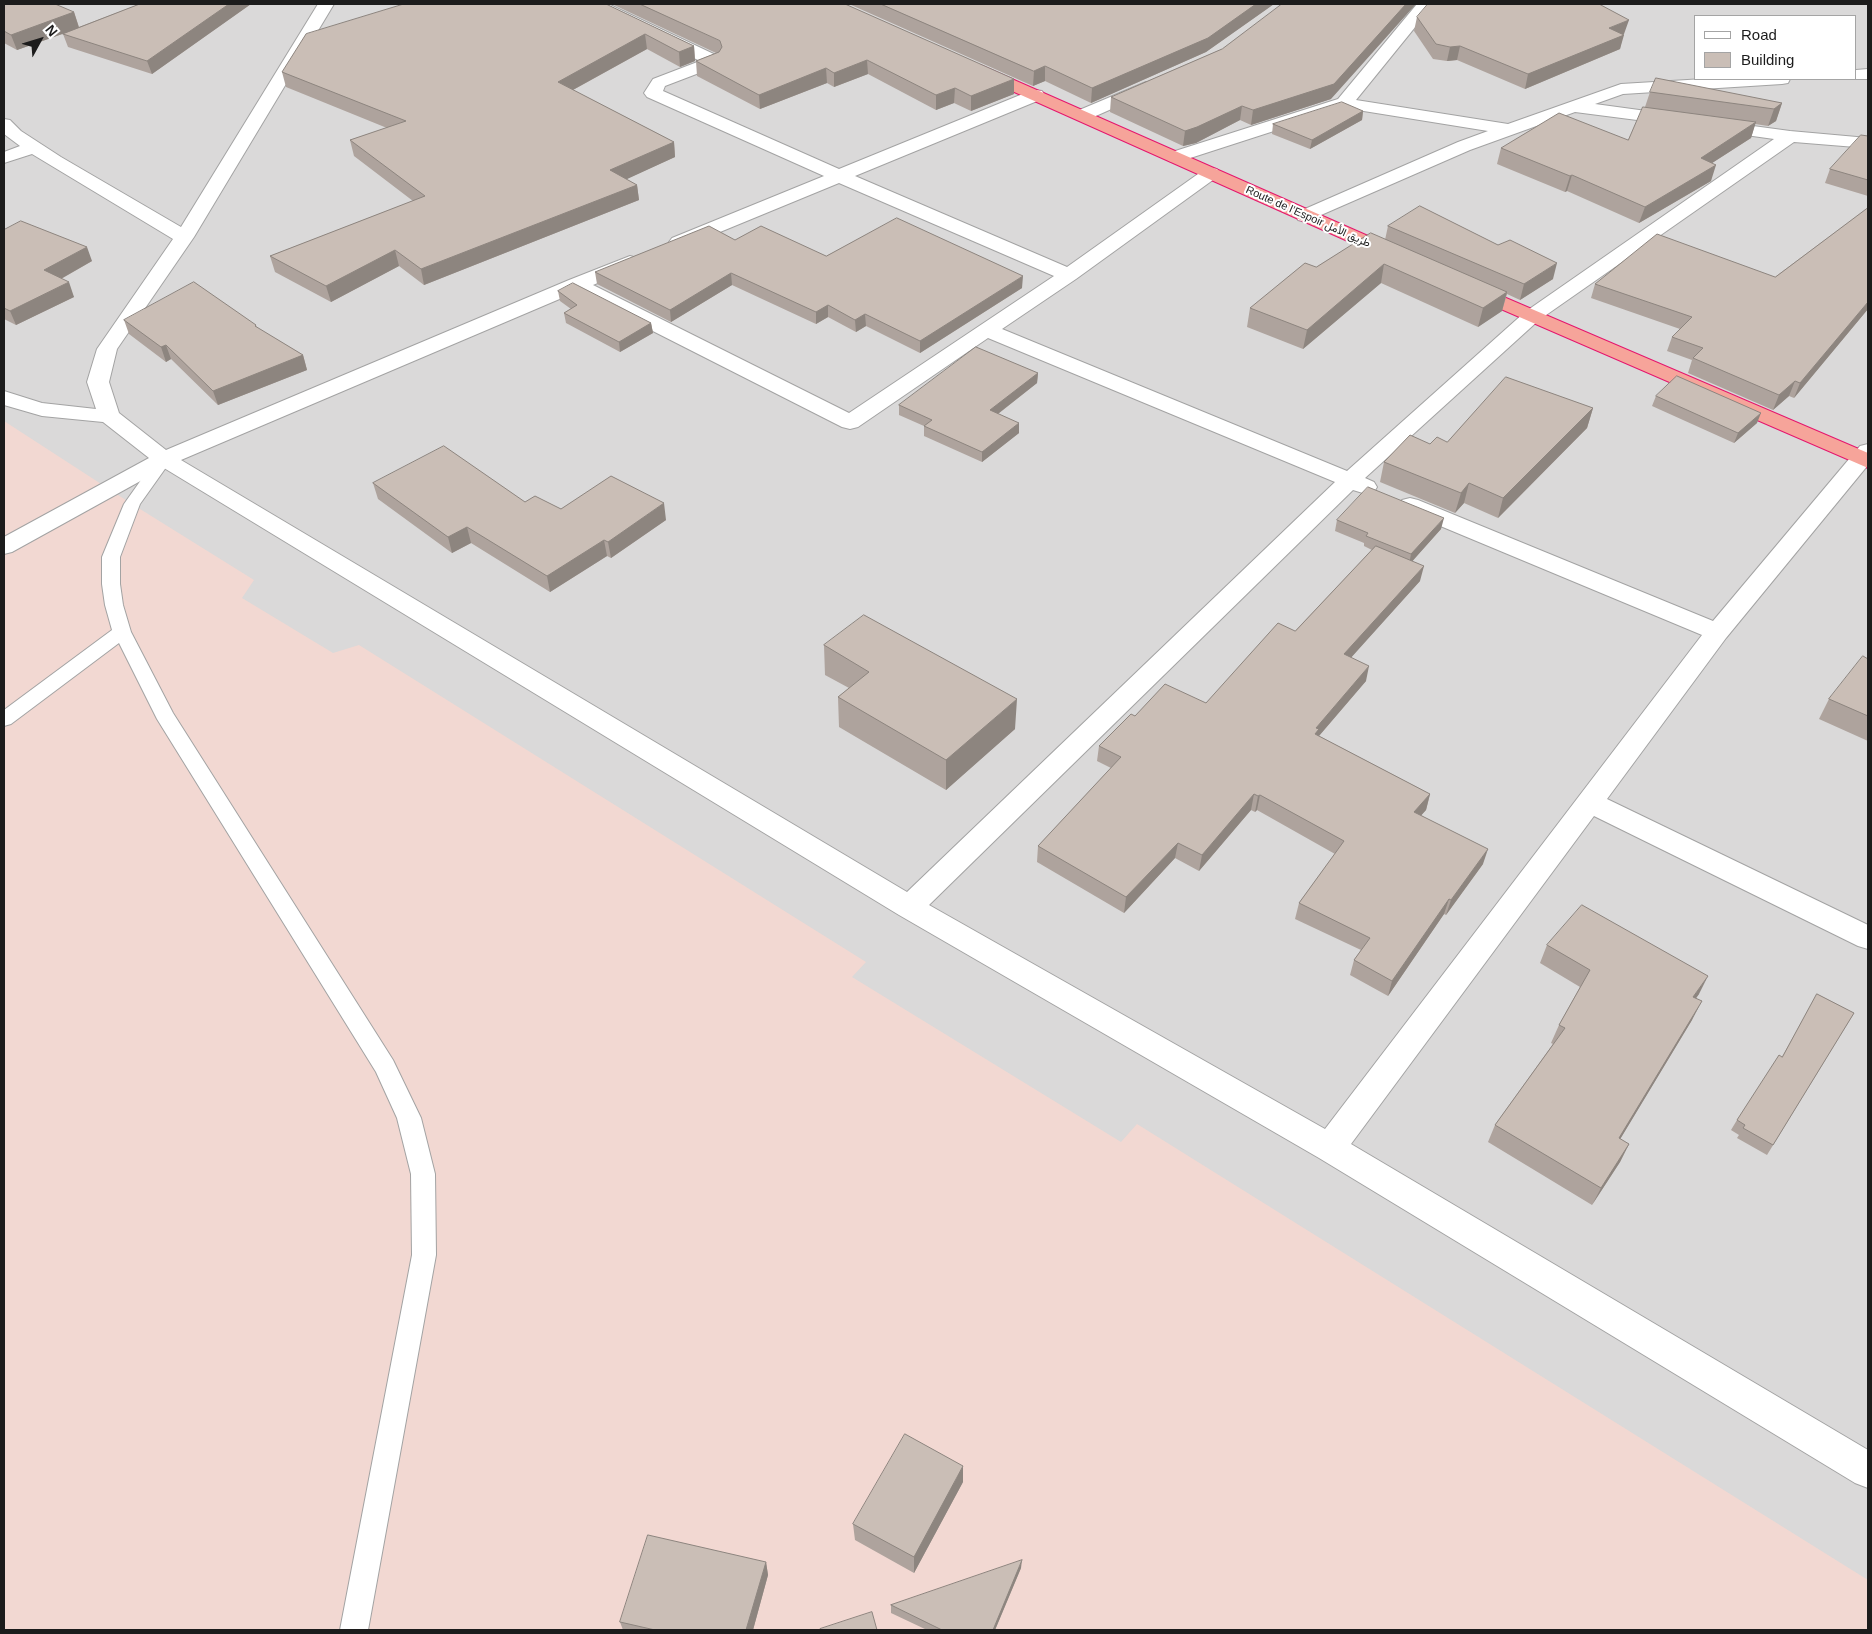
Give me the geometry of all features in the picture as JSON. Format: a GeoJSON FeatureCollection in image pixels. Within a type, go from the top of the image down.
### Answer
{"type":"FeatureCollection","features":[{"type":"Feature","properties":{"kind":"highway","name":"Route de l’Espoir طريق الأمل"},"geometry":{"type":"LineString","coordinates":[[965,63],[1083,114],[1304,216],[1414,264]]}},
{"type":"Feature","properties":{"kind":"highway"},"geometry":{"type":"LineString","coordinates":[[1450,280],[1866,457]]}},
{"type":"Feature","properties":{"kind":"street"},"geometry":{"type":"LineString","coordinates":[[326,4],[184,237],[107,349],[98,382],[109,416],[164,459],[909,907],[1330,1148],[1868,1470]]}},
{"type":"Feature","properties":{"kind":"street"},"geometry":{"type":"LineString","coordinates":[[596,4],[714,61],[659,83],[653,93],[1069,275]]}},
{"type":"Feature","properties":{"kind":"street"},"geometry":{"type":"LineString","coordinates":[[1344,103],[1424,6],[1433,4]]}},
{"type":"Feature","properties":{"kind":"street"},"geometry":{"type":"LineString","coordinates":[[1304,216],[1464,146],[1621,89],[1766,80]]}},
{"type":"Feature","properties":{"kind":"street"},"geometry":{"type":"LineString","coordinates":[[1083,114],[1161,81]]}},
{"type":"Feature","properties":{"kind":"street"},"geometry":{"type":"LineString","coordinates":[[4,547],[164,459],[576,284],[1036,95]]}},
{"type":"Feature","properties":{"kind":"street"},"geometry":{"type":"LineString","coordinates":[[1175,157],[1344,103],[1508,130]]}},
{"type":"Feature","properties":{"kind":"street"},"geometry":{"type":"LineString","coordinates":[[1573,106],[1790,136],[1868,142]]}},
{"type":"Feature","properties":{"kind":"street"},"geometry":{"type":"LineString","coordinates":[[4,124],[15,135],[33,147],[184,237]]}},
{"type":"Feature","properties":{"kind":"street"},"geometry":{"type":"LineString","coordinates":[[909,907],[1350,480],[1532,316],[1790,136]]}},
{"type":"Feature","properties":{"kind":"street"},"geometry":{"type":"LineString","coordinates":[[4,158],[33,147]]}},
{"type":"Feature","properties":{"kind":"street"},"geometry":{"type":"LineString","coordinates":[[576,284],[850,422],[1069,275],[1212,173]]}},
{"type":"Feature","properties":{"kind":"street"},"geometry":{"type":"LineString","coordinates":[[986,330],[1717,632]]}},
{"type":"Feature","properties":{"kind":"street"},"geometry":{"type":"LineString","coordinates":[[4,397],[34,408],[60,414],[109,416]]}},
{"type":"Feature","properties":{"kind":"street"},"geometry":{"type":"LineString","coordinates":[[1330,1148],[1717,632],[1866,457]]}},
{"type":"Feature","properties":{"kind":"street"},"geometry":{"type":"LineString","coordinates":[[1589,802],[1868,938]]}},
{"type":"Feature","properties":{"kind":"lane"},"geometry":{"type":"LineString","coordinates":[[164,459],[132,504],[111,557],[111,584],[114,605],[122,632],[164,714],[385,1067],[409,1118],[423,1174],[424,1255],[354,1630]]}},
{"type":"Feature","properties":{"kind":"lane"},"geometry":{"type":"LineString","coordinates":[[4,719],[122,632]]}},
{"type":"Feature","properties":{"kind":"shaded area"},"geometry":{"type":"Polygon","coordinates":[[[4,4],[1868,4],[1868,1630],[4,1630],[4,4]]]}},
{"type":"Feature","properties":{"kind":"shaded area"},"geometry":{"type":"Polygon","coordinates":[[[4,421],[254,580],[242,598],[333,653],[359,645],[866,962],[852,977],[1121,1142],[1137,1124],[1868,1580],[1868,1630],[4,1630],[4,421]]]}},
{"type":"Feature","properties":{"kind":"building"},"geometry":{"type":"Polygon","coordinates":[[[4,4],[55,4],[74,12],[11,35],[4,31],[4,4]]]}},
{"type":"Feature","properties":{"kind":"building"},"geometry":{"type":"Polygon","coordinates":[[[140,4],[229,4],[147,61],[63,34],[140,4]]]}},
{"type":"Feature","properties":{"kind":"building"},"geometry":{"type":"Polygon","coordinates":[[[404,4],[606,4],[694,46],[679,52],[645,34],[558,82],[674,142],[610,170],[637,185],[421,269],[395,250],[326,286],[270,256],[425,196],[350,140],[406,121],[282,72],[306,34],[404,4]]]}},
{"type":"Feature","properties":{"kind":"building"},"geometry":{"type":"Polygon","coordinates":[[[640,4],[845,4],[1014,79],[971,96],[955,88],[936,95],[867,60],[834,73],[826,68],[759,95],[696,61],[719,52],[722,47],[720,41],[640,4]]]}},
{"type":"Feature","properties":{"kind":"building"},"geometry":{"type":"Polygon","coordinates":[[[881,4],[1256,4],[1208,38],[1092,88],[1045,66],[1034,71],[881,4]]]}},
{"type":"Feature","properties":{"kind":"building"},"geometry":{"type":"Polygon","coordinates":[[[1282,4],[1406,4],[1334,84],[1253,110],[1242,106],[1185,131],[1111,97],[1222,49],[1282,4]]]}},
{"type":"Feature","properties":{"kind":"building"},"geometry":{"type":"Polygon","coordinates":[[[1428,4],[1599,4],[1629,20],[1609,28],[1624,35],[1528,74],[1460,46],[1450,47],[1436,44],[1417,17],[1428,4]]]}},
{"type":"Feature","properties":{"kind":"building"},"geometry":{"type":"Polygon","coordinates":[[[1656,78],[1782,103],[1774,109],[1650,92],[1656,78]]]}},
{"type":"Feature","properties":{"kind":"building"},"geometry":{"type":"Polygon","coordinates":[[[1342,102],[1363,111],[1312,140],[1273,124],[1342,102]]]}},
{"type":"Feature","properties":{"kind":"building"},"geometry":{"type":"Polygon","coordinates":[[[1643,107],[1756,122],[1701,158],[1716,165],[1645,207],[1572,175],[1570,176],[1501,148],[1559,113],[1628,140],[1643,107]]]}},
{"type":"Feature","properties":{"kind":"building"},"geometry":{"type":"Polygon","coordinates":[[[1861,135],[1868,136],[1868,180],[1830,169],[1861,135]]]}},
{"type":"Feature","properties":{"kind":"building"},"geometry":{"type":"Polygon","coordinates":[[[1420,206],[1498,245],[1510,240],[1557,263],[1524,284],[1388,226],[1420,206]]]}},
{"type":"Feature","properties":{"kind":"building"},"geometry":{"type":"Polygon","coordinates":[[[1868,208],[1868,302],[1800,383],[1795,381],[1779,395],[1693,358],[1703,348],[1672,337],[1692,317],[1595,284],[1657,234],[1775,277],[1868,208]]]}},
{"type":"Feature","properties":{"kind":"building"},"geometry":{"type":"Polygon","coordinates":[[[897,218],[1023,276],[920,341],[865,314],[855,320],[828,305],[816,312],[731,273],[670,310],[595,272],[709,226],[735,240],[761,226],[826,256],[897,218]]]}},
{"type":"Feature","properties":{"kind":"building"},"geometry":{"type":"Polygon","coordinates":[[[21,221],[87,247],[44,270],[69,282],[10,311],[4,308],[4,230],[21,221]]]}},
{"type":"Feature","properties":{"kind":"building"},"geometry":{"type":"Polygon","coordinates":[[[1371,233],[1507,292],[1483,308],[1384,264],[1307,330],[1250,308],[1305,263],[1316,267],[1371,233]]]}},
{"type":"Feature","properties":{"kind":"building"},"geometry":{"type":"Polygon","coordinates":[[[194,282],[255,326],[303,355],[213,391],[166,345],[161,347],[124,320],[194,282]]]}},
{"type":"Feature","properties":{"kind":"building"},"geometry":{"type":"Polygon","coordinates":[[[573,283],[651,323],[619,342],[564,313],[577,305],[558,291],[573,283]]]}},
{"type":"Feature","properties":{"kind":"building"},"geometry":{"type":"Polygon","coordinates":[[[976,347],[1038,373],[990,410],[1019,423],[982,452],[924,426],[932,420],[899,405],[976,347]]]}},
{"type":"Feature","properties":{"kind":"building"},"geometry":{"type":"Polygon","coordinates":[[[1677,376],[1761,413],[1738,433],[1656,396],[1677,376]]]}},
{"type":"Feature","properties":{"kind":"building"},"geometry":{"type":"Polygon","coordinates":[[[1506,377],[1593,408],[1503,498],[1469,483],[1461,493],[1384,462],[1410,435],[1430,444],[1437,437],[1447,442],[1506,377]]]}},
{"type":"Feature","properties":{"kind":"building"},"geometry":{"type":"Polygon","coordinates":[[[444,446],[525,502],[535,496],[561,509],[611,476],[664,503],[608,542],[604,540],[547,576],[467,527],[448,537],[373,483],[444,446]]]}},
{"type":"Feature","properties":{"kind":"building"},"geometry":{"type":"Polygon","coordinates":[[[1368,487],[1444,518],[1411,554],[1366,536],[1368,533],[1337,520],[1368,487]]]}},
{"type":"Feature","properties":{"kind":"building"},"geometry":{"type":"Polygon","coordinates":[[[1376,546],[1424,566],[1344,654],[1369,666],[1316,728],[1319,729],[1315,734],[1430,794],[1414,812],[1488,849],[1451,900],[1449,899],[1392,981],[1354,960],[1370,938],[1299,903],[1344,841],[1260,795],[1254,794],[1202,855],[1178,843],[1126,897],[1038,846],[1121,757],[1099,746],[1131,714],[1135,716],[1165,684],[1206,703],[1278,623],[1295,631],[1376,546]]]}},
{"type":"Feature","properties":{"kind":"building"},"geometry":{"type":"Polygon","coordinates":[[[864,615],[1017,699],[946,760],[838,697],[869,672],[824,645],[864,615]]]}},
{"type":"Feature","properties":{"kind":"building"},"geometry":{"type":"Polygon","coordinates":[[[1863,656],[1868,659],[1868,716],[1829,699],[1863,656]]]}},
{"type":"Feature","properties":{"kind":"building"},"geometry":{"type":"Polygon","coordinates":[[[1582,905],[1708,976],[1693,997],[1702,1001],[1619,1138],[1629,1144],[1601,1188],[1495,1125],[1565,1028],[1559,1025],[1590,970],[1547,945],[1582,905]]]}},
{"type":"Feature","properties":{"kind":"building"},"geometry":{"type":"Polygon","coordinates":[[[1817,994],[1854,1013],[1773,1145],[1743,1128],[1745,1125],[1737,1120],[1779,1055],[1782,1057],[1817,994]]]}},
{"type":"Feature","properties":{"kind":"building"},"geometry":{"type":"Polygon","coordinates":[[[905,1434],[963,1466],[914,1557],[853,1524],[905,1434]]]}},
{"type":"Feature","properties":{"kind":"building"},"geometry":{"type":"Polygon","coordinates":[[[648,1535],[766,1562],[746,1630],[655,1630],[620,1622],[648,1535]]]}},
{"type":"Feature","properties":{"kind":"building"},"geometry":{"type":"Polygon","coordinates":[[[1022,1560],[993,1630],[942,1630],[891,1605],[1022,1560]]]}},
{"type":"Feature","properties":{"kind":"building"},"geometry":{"type":"Polygon","coordinates":[[[872,1612],[877,1630],[820,1630],[820,1629],[872,1612]]]}}]}
